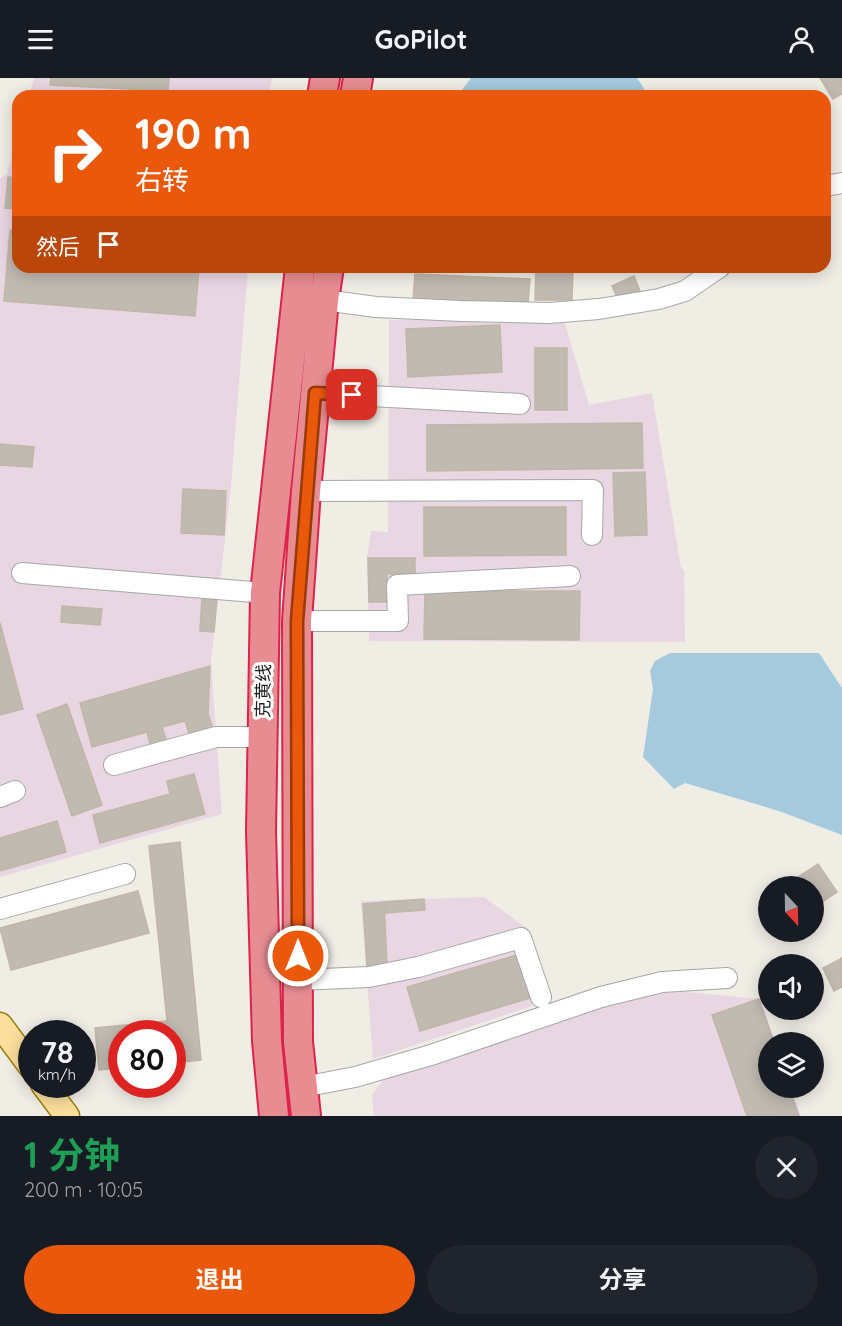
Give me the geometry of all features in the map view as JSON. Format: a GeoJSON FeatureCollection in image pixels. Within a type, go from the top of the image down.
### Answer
{"type":"FeatureCollection","features":[{"type":"Feature","properties":{"kind":"highway","name":"克黄线"},"geometry":{"type":"LineString","coordinates":[[274,1116],[266,1030],[261,832],[265,592],[299,273]]}},
{"type":"Feature","properties":{"kind":"highway","name":"克黄线"},"geometry":{"type":"LineString","coordinates":[[306,1116],[298,1042],[297,621],[306,491],[328,273]]}},
{"type":"Feature","properties":{"kind":"main road"},"geometry":{"type":"LineString","coordinates":[[0,1025],[18,1049]]}},
{"type":"Feature","properties":{"kind":"main road"},"geometry":{"type":"LineString","coordinates":[[53,1098],[66,1116]]}},
{"type":"Feature","properties":{"kind":"street"},"geometry":{"type":"LineString","coordinates":[[324,300],[376,307],[549,313],[599,309],[659,299],[685,291],[711,273]]}},
{"type":"Feature","properties":{"kind":"street"},"geometry":{"type":"LineString","coordinates":[[315,393],[520,404]]}},
{"type":"Feature","properties":{"kind":"street"},"geometry":{"type":"LineString","coordinates":[[306,491],[593,490],[592,535]]}},
{"type":"Feature","properties":{"kind":"street"},"geometry":{"type":"LineString","coordinates":[[22,573],[265,592]]}},
{"type":"Feature","properties":{"kind":"street"},"geometry":{"type":"LineString","coordinates":[[297,621],[398,621],[397,585],[570,576]]}},
{"type":"Feature","properties":{"kind":"street"},"geometry":{"type":"LineString","coordinates":[[114,765],[216,737],[262,737]]}},
{"type":"Feature","properties":{"kind":"street"},"geometry":{"type":"LineString","coordinates":[[0,909],[125,874]]}},
{"type":"Feature","properties":{"kind":"street"},"geometry":{"type":"LineString","coordinates":[[298,980],[369,977],[418,967],[521,938],[540,997]]}},
{"type":"Feature","properties":{"kind":"street"},"geometry":{"type":"LineString","coordinates":[[303,1087],[355,1077],[431,1055],[601,997],[662,982],[727,978]]}},
{"type":"Feature","properties":{"kind":"shaded area"},"geometry":{"type":"Polygon","coordinates":[[[34,78],[272,78],[270,90],[31,90],[34,78]]]}},
{"type":"Feature","properties":{"kind":"shaded area"},"geometry":{"type":"Polygon","coordinates":[[[12,157],[12,273],[248,273],[231,487],[211,662],[222,814],[0,877],[0,178],[7,174],[12,157]]]}},
{"type":"Feature","properties":{"kind":"shaded area"},"geometry":{"type":"Polygon","coordinates":[[[389,320],[564,320],[589,405],[652,393],[681,568],[684,570],[685,642],[369,641],[367,557],[371,531],[388,532],[389,320]]]}},
{"type":"Feature","properties":{"kind":"shaded area"},"geometry":{"type":"Polygon","coordinates":[[[484,897],[528,929],[550,1000],[373,1059],[361,901],[484,897]]]}},
{"type":"Feature","properties":{"kind":"shaded area"},"geometry":{"type":"Polygon","coordinates":[[[675,991],[758,999],[758,1020],[767,1020],[772,1032],[758,1032],[758,1098],[795,1098],[801,1116],[374,1116],[372,1095],[384,1079],[623,999],[675,991]]]}},
{"type":"Feature","properties":{"kind":"water"},"geometry":{"type":"Polygon","coordinates":[[[471,78],[637,78],[645,90],[462,90],[471,78]]]}},
{"type":"Feature","properties":{"kind":"water"},"geometry":{"type":"Polygon","coordinates":[[[670,653],[819,653],[842,688],[842,835],[779,811],[685,783],[674,789],[643,757],[653,689],[650,671],[655,661],[670,653]]]}},
{"type":"Feature","properties":{"kind":"building"},"geometry":{"type":"Polygon","coordinates":[[[51,78],[169,78],[168,90],[50,85],[51,78]]]}},
{"type":"Feature","properties":{"kind":"building"},"geometry":{"type":"Polygon","coordinates":[[[820,78],[842,78],[842,94],[833,99],[831,90],[827,90],[820,78]]]}},
{"type":"Feature","properties":{"kind":"building"},"geometry":{"type":"Polygon","coordinates":[[[8,177],[12,177],[12,209],[5,208],[8,177]]]}},
{"type":"Feature","properties":{"kind":"building"},"geometry":{"type":"Polygon","coordinates":[[[10,230],[12,230],[12,273],[199,273],[195,316],[4,301],[10,230]]]}},
{"type":"Feature","properties":{"kind":"building"},"geometry":{"type":"Polygon","coordinates":[[[536,273],[573,273],[572,300],[535,300],[536,273]]]}},
{"type":"Feature","properties":{"kind":"building"},"geometry":{"type":"Polygon","coordinates":[[[415,274],[530,279],[528,305],[413,300],[415,274]]]}},
{"type":"Feature","properties":{"kind":"building"},"geometry":{"type":"Polygon","coordinates":[[[634,276],[640,291],[618,300],[612,286],[634,276]]]}},
{"type":"Feature","properties":{"kind":"building"},"geometry":{"type":"Polygon","coordinates":[[[500,325],[502,372],[408,377],[406,329],[500,325]]]}},
{"type":"Feature","properties":{"kind":"building"},"geometry":{"type":"Polygon","coordinates":[[[535,348],[567,348],[567,410],[535,410],[535,348]]]}},
{"type":"Feature","properties":{"kind":"building"},"geometry":{"type":"Polygon","coordinates":[[[642,423],[643,468],[427,471],[427,425],[642,423]]]}},
{"type":"Feature","properties":{"kind":"building"},"geometry":{"type":"Polygon","coordinates":[[[0,444],[34,447],[32,467],[0,465],[0,444]]]}},
{"type":"Feature","properties":{"kind":"building"},"geometry":{"type":"Polygon","coordinates":[[[645,472],[647,535],[615,536],[613,473],[645,472]]]}},
{"type":"Feature","properties":{"kind":"building"},"geometry":{"type":"Polygon","coordinates":[[[183,489],[226,491],[224,535],[181,533],[183,489]]]}},
{"type":"Feature","properties":{"kind":"building"},"geometry":{"type":"Polygon","coordinates":[[[424,507],[566,507],[566,555],[424,556],[424,507]]]}},
{"type":"Feature","properties":{"kind":"building"},"geometry":{"type":"Polygon","coordinates":[[[368,558],[415,558],[415,574],[387,574],[387,602],[369,602],[368,558]]]}},
{"type":"Feature","properties":{"kind":"building"},"geometry":{"type":"Polygon","coordinates":[[[425,591],[580,591],[579,640],[424,639],[425,591]]]}},
{"type":"Feature","properties":{"kind":"building"},"geometry":{"type":"Polygon","coordinates":[[[202,597],[217,598],[214,632],[200,631],[202,597]]]}},
{"type":"Feature","properties":{"kind":"building"},"geometry":{"type":"Polygon","coordinates":[[[62,606],[102,609],[100,625],[61,622],[62,606]]]}},
{"type":"Feature","properties":{"kind":"building"},"geometry":{"type":"Polygon","coordinates":[[[0,623],[23,709],[0,715],[0,623]]]}},
{"type":"Feature","properties":{"kind":"building"},"geometry":{"type":"Polygon","coordinates":[[[210,666],[208,714],[213,729],[190,736],[185,721],[162,727],[166,739],[150,744],[147,732],[92,747],[80,703],[210,666]]]}},
{"type":"Feature","properties":{"kind":"building"},"geometry":{"type":"Polygon","coordinates":[[[67,704],[102,805],[72,816],[37,715],[67,704]]]}},
{"type":"Feature","properties":{"kind":"building"},"geometry":{"type":"Polygon","coordinates":[[[194,774],[205,814],[100,843],[93,815],[170,794],[167,781],[194,774]]]}},
{"type":"Feature","properties":{"kind":"building"},"geometry":{"type":"Polygon","coordinates":[[[57,821],[66,852],[0,871],[0,838],[57,821]]]}},
{"type":"Feature","properties":{"kind":"building"},"geometry":{"type":"Polygon","coordinates":[[[180,842],[201,1060],[186,1062],[186,1020],[167,1020],[149,846],[180,842]]]}},
{"type":"Feature","properties":{"kind":"building"},"geometry":{"type":"Polygon","coordinates":[[[818,864],[837,892],[824,901],[824,876],[800,876],[818,864]]]}},
{"type":"Feature","properties":{"kind":"building"},"geometry":{"type":"Polygon","coordinates":[[[138,891],[149,933],[11,970],[0,928],[138,891]]]}},
{"type":"Feature","properties":{"kind":"building"},"geometry":{"type":"Polygon","coordinates":[[[424,899],[425,910],[385,913],[384,902],[424,899]]]}},
{"type":"Feature","properties":{"kind":"building"},"geometry":{"type":"Polygon","coordinates":[[[384,902],[387,965],[367,966],[363,904],[384,902]]]}},
{"type":"Feature","properties":{"kind":"building"},"geometry":{"type":"Polygon","coordinates":[[[517,955],[530,998],[420,1031],[407,987],[517,955]]]}},
{"type":"Feature","properties":{"kind":"building"},"geometry":{"type":"Polygon","coordinates":[[[842,958],[842,987],[834,991],[824,967],[842,958]]]}},
{"type":"Feature","properties":{"kind":"building"},"geometry":{"type":"Polygon","coordinates":[[[758,999],[758,1020],[766,1020],[771,1032],[758,1032],[758,1098],[793,1098],[799,1116],[747,1116],[712,1015],[758,999]]]}},
{"type":"Feature","properties":{"kind":"building"},"geometry":{"type":"Polygon","coordinates":[[[108,1027],[108,1069],[99,1070],[96,1028],[108,1027]]]}},
{"type":"Feature","properties":{"kind":"route"},"geometry":{"type":"LineString","coordinates":[[298,956],[297,621],[315,393],[352,395]]}}]}
